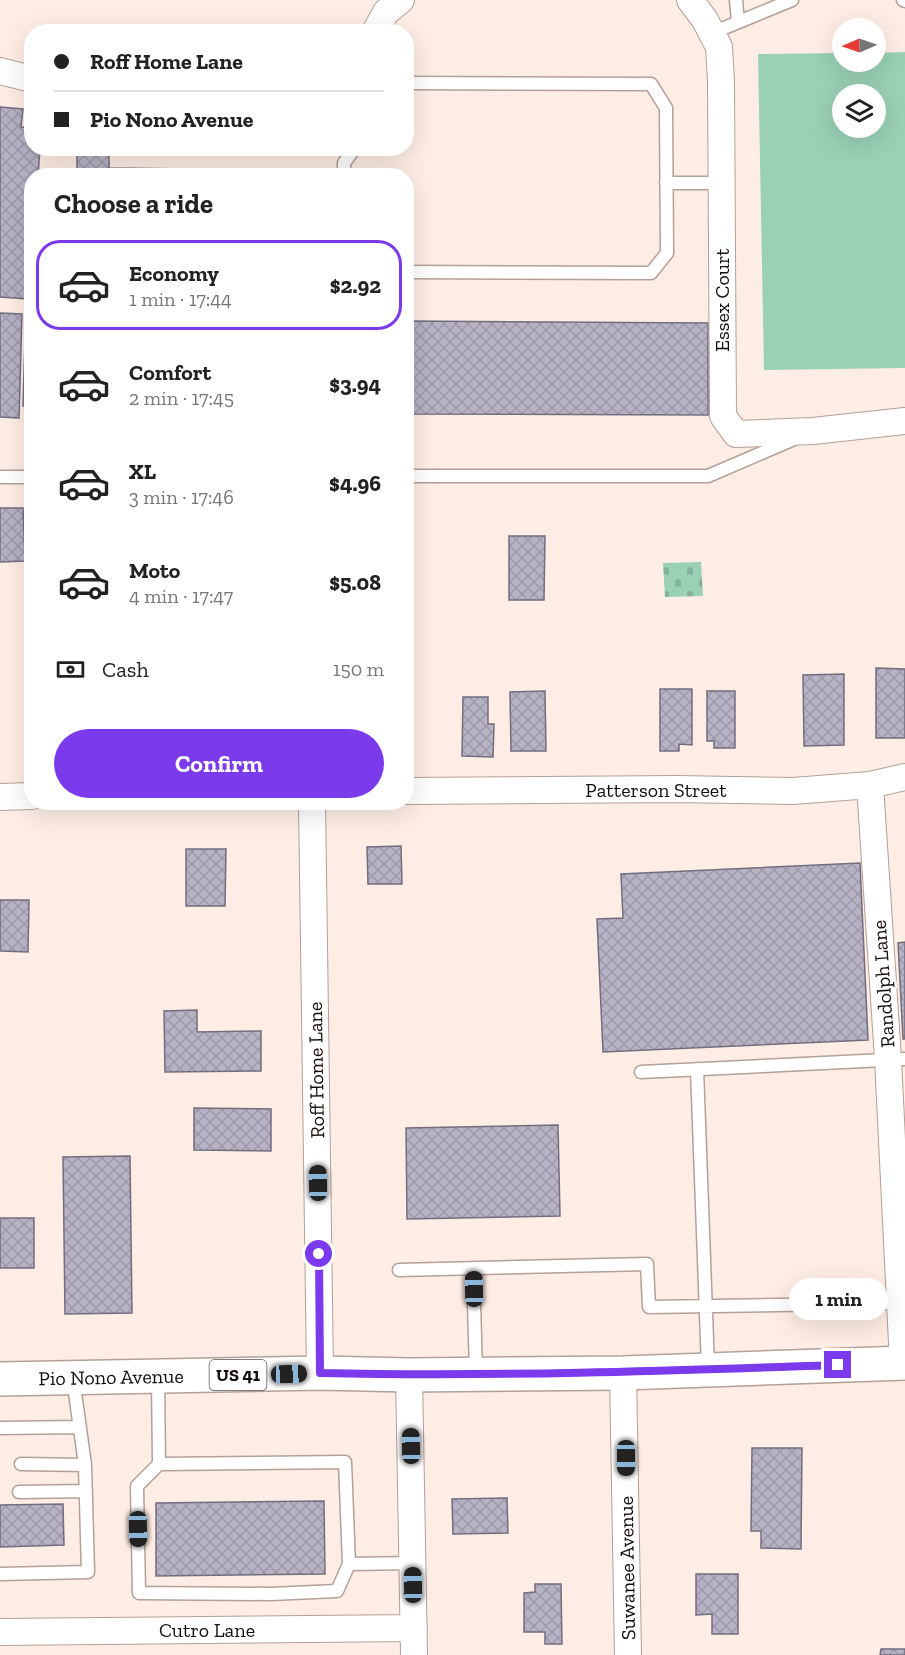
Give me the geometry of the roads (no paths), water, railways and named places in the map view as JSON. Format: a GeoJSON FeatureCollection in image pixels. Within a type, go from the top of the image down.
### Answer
{"type":"FeatureCollection","features":[{"type":"Feature","properties":{"kind":"main road","name":"Pio Nono Avenue"},"geometry":{"type":"LineString","coordinates":[[0,1379],[320,1373],[409,1375],[623,1373],[904,1363]]}},
{"type":"Feature","properties":{"kind":"street"},"geometry":{"type":"LineString","coordinates":[[379,24],[386,12],[401,0]]}},
{"type":"Feature","properties":{"kind":"street","name":"Essex Court"},"geometry":{"type":"LineString","coordinates":[[690,0],[705,20],[719,47],[723,416],[736,434],[813,431],[905,421]]}},
{"type":"Feature","properties":{"kind":"street"},"geometry":{"type":"LineString","coordinates":[[0,71],[24,77]]}},
{"type":"Feature","properties":{"kind":"street","name":"Patterson Street"},"geometry":{"type":"LineString","coordinates":[[414,790],[793,791],[870,785],[905,777]]}},
{"type":"Feature","properties":{"kind":"street","name":"Randolph Lane"},"geometry":{"type":"LineString","coordinates":[[870,785],[896,1059],[900,1303],[904,1363]]}},
{"type":"Feature","properties":{"kind":"street"},"geometry":{"type":"LineString","coordinates":[[0,797],[24,796]]}},
{"type":"Feature","properties":{"kind":"street","name":"Roff Home Lane"},"geometry":{"type":"LineString","coordinates":[[312,810],[320,1373]]}},
{"type":"Feature","properties":{"kind":"street","name":"Suwanee Avenue"},"geometry":{"type":"LineString","coordinates":[[623,1373],[628,1655]]}},
{"type":"Feature","properties":{"kind":"street"},"geometry":{"type":"LineString","coordinates":[[409,1375],[414,1655]]}},
{"type":"Feature","properties":{"kind":"street","name":"Cutro Lane"},"geometry":{"type":"LineString","coordinates":[[0,1632],[414,1628]]}},
{"type":"Feature","properties":{"kind":"lane"},"geometry":{"type":"LineString","coordinates":[[736,0],[738,22]]}},
{"type":"Feature","properties":{"kind":"lane"},"geometry":{"type":"LineString","coordinates":[[712,33],[792,0]]}},
{"type":"Feature","properties":{"kind":"lane"},"geometry":{"type":"LineString","coordinates":[[414,83],[651,84],[666,108],[667,253],[651,273],[414,272]]}},
{"type":"Feature","properties":{"kind":"lane"},"geometry":{"type":"LineString","coordinates":[[666,183],[722,183]]}},
{"type":"Feature","properties":{"kind":"lane"},"geometry":{"type":"LineString","coordinates":[[414,476],[708,476],[813,431]]}},
{"type":"Feature","properties":{"kind":"lane"},"geometry":{"type":"LineString","coordinates":[[0,477],[24,477]]}},
{"type":"Feature","properties":{"kind":"lane"},"geometry":{"type":"LineString","coordinates":[[641,1072],[896,1059]]}},
{"type":"Feature","properties":{"kind":"lane"},"geometry":{"type":"LineString","coordinates":[[697,1069],[708,1370]]}},
{"type":"Feature","properties":{"kind":"lane"},"geometry":{"type":"LineString","coordinates":[[399,1270],[647,1264],[650,1307],[900,1303]]}},
{"type":"Feature","properties":{"kind":"lane"},"geometry":{"type":"LineString","coordinates":[[473,1268],[476,1374]]}},
{"type":"Feature","properties":{"kind":"lane"},"geometry":{"type":"LineString","coordinates":[[158,1376],[159,1464]]}},
{"type":"Feature","properties":{"kind":"lane"},"geometry":{"type":"LineString","coordinates":[[0,1574],[88,1572],[85,1465],[73,1378]]}},
{"type":"Feature","properties":{"kind":"lane"},"geometry":{"type":"LineString","coordinates":[[0,1428],[80,1427]]}},
{"type":"Feature","properties":{"kind":"lane"},"geometry":{"type":"LineString","coordinates":[[345,1462],[349,1564],[337,1591],[271,1594],[139,1593],[137,1486],[159,1464],[345,1462]]}},
{"type":"Feature","properties":{"kind":"lane"},"geometry":{"type":"LineString","coordinates":[[21,1464],[85,1465]]}},
{"type":"Feature","properties":{"kind":"lane"},"geometry":{"type":"LineString","coordinates":[[19,1492],[86,1491]]}},
{"type":"Feature","properties":{"kind":"lane"},"geometry":{"type":"LineString","coordinates":[[349,1564],[413,1563]]}}]}
